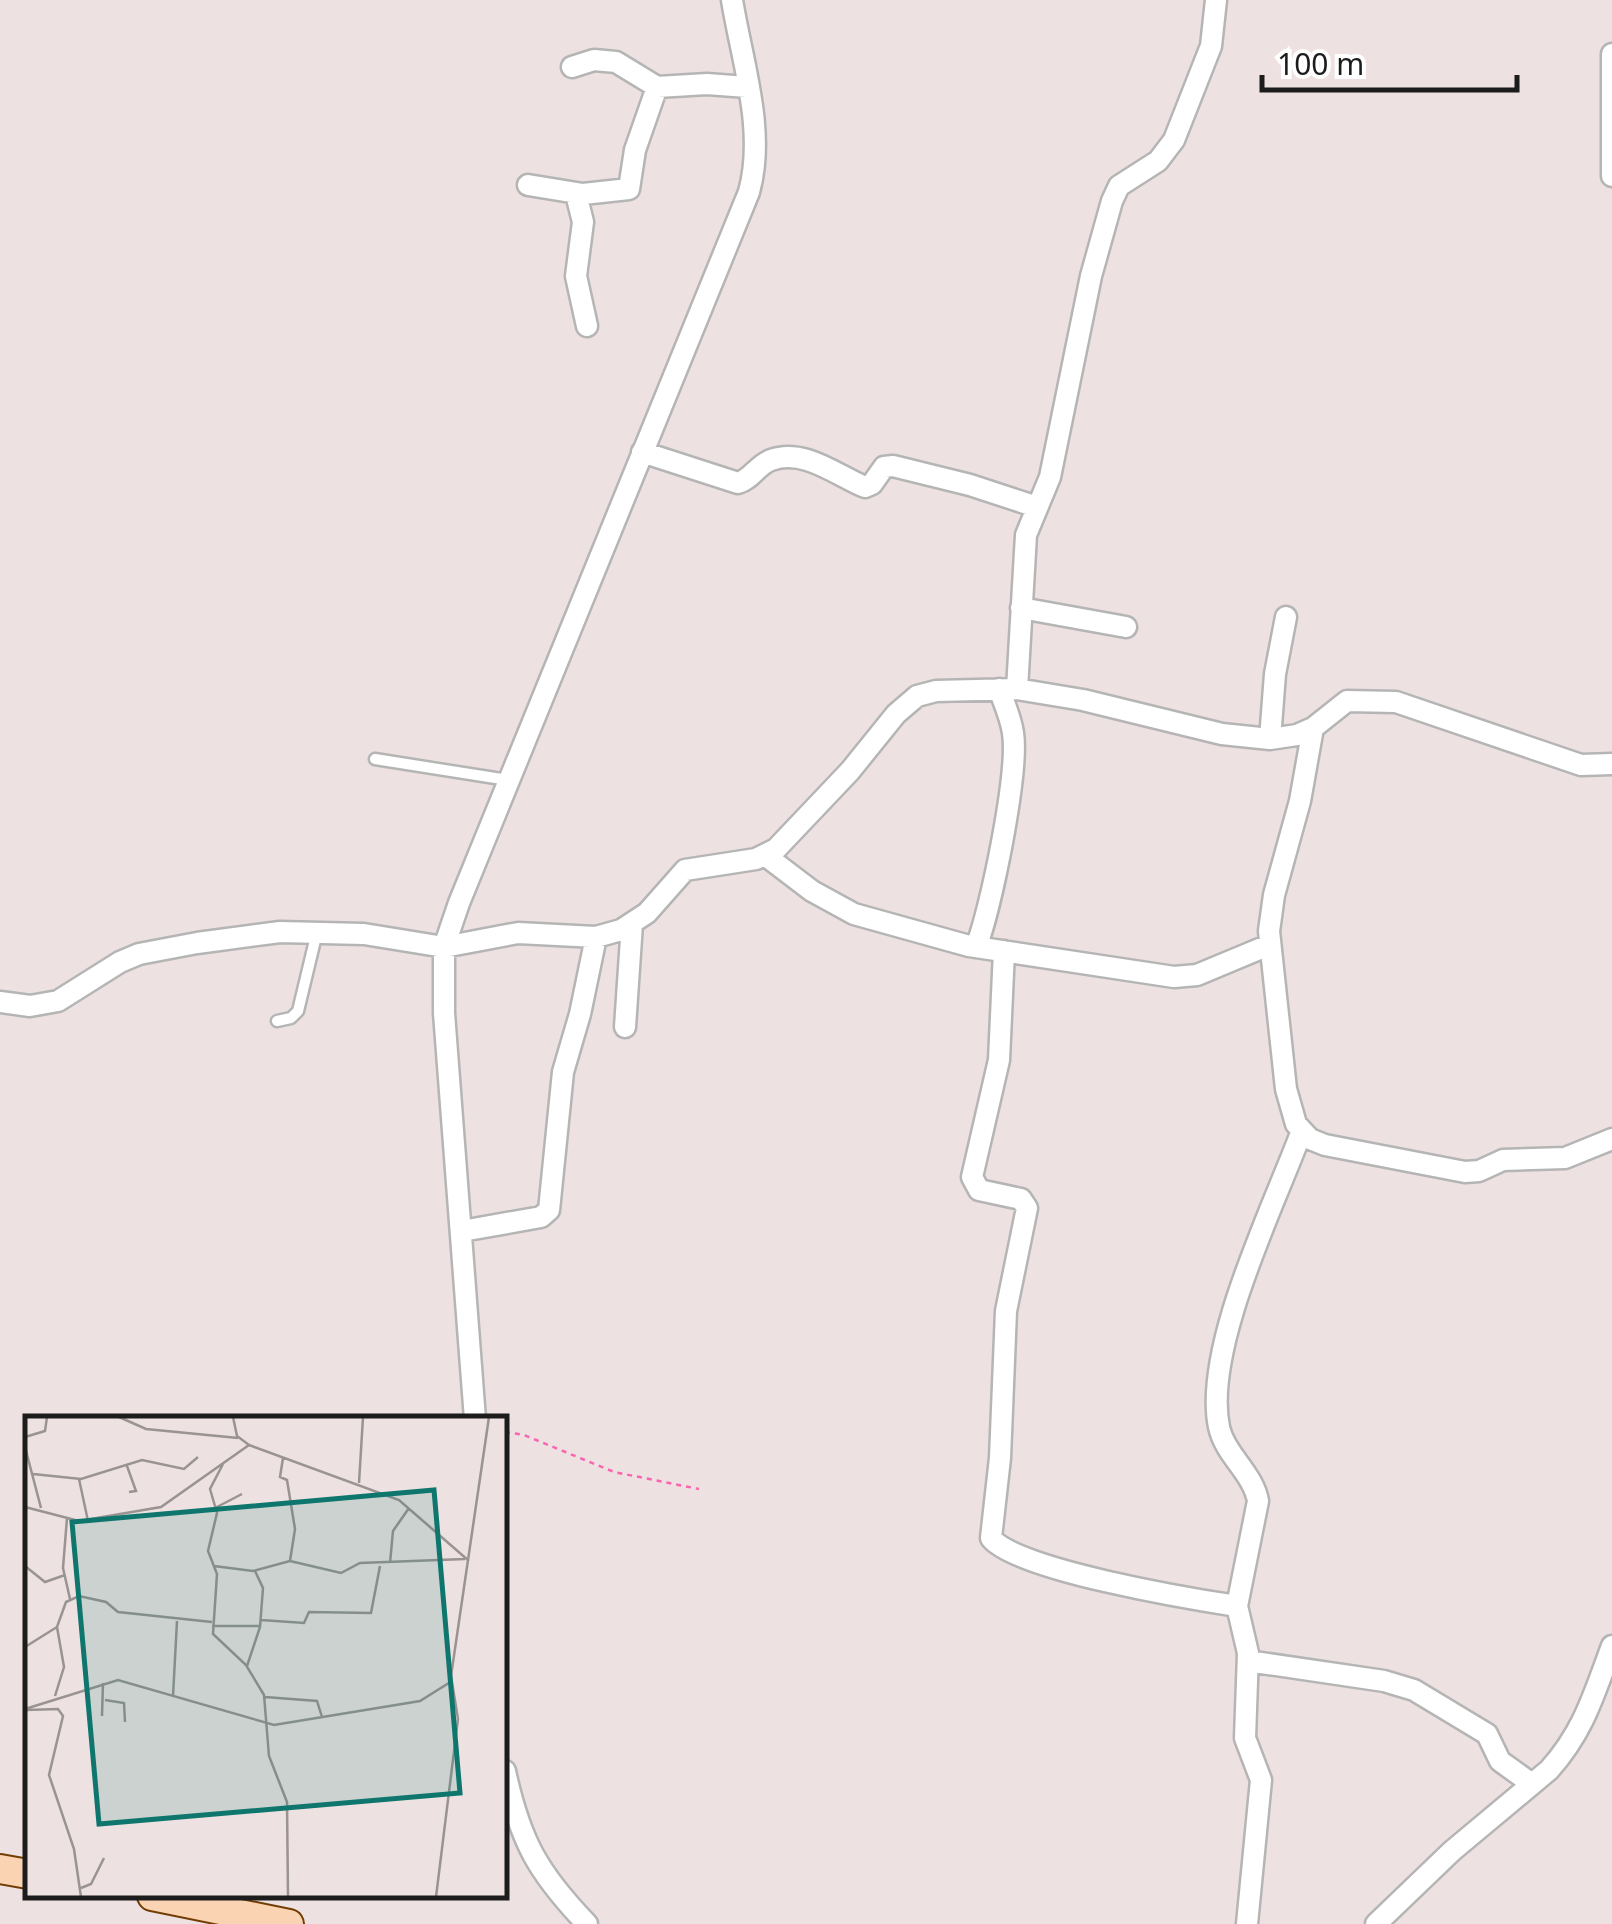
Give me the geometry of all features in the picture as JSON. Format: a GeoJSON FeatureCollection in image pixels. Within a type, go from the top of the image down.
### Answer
{"type":"FeatureCollection","features":[{"type":"Feature","properties":{"kind":"street"},"geometry":{"type":"LineString","coordinates":[[476,1416],[444,1012],[444,947],[749,192],[755,153],[732,0]]}},
{"type":"Feature","properties":{"kind":"street"},"geometry":{"type":"LineString","coordinates":[[976,946],[996,864],[1013,759],[1008,689],[1021,608],[1026,534],[1050,477],[1092,276],[1116,191],[1127,178],[1158,161],[1174,140],[1211,46],[1216,0]]}},
{"type":"Feature","properties":{"kind":"street"},"geometry":{"type":"LineString","coordinates":[[1612,54],[1612,176]]}},
{"type":"Feature","properties":{"kind":"street"},"geometry":{"type":"LineString","coordinates":[[572,67],[594,60],[616,62],[657,87],[747,87]]}},
{"type":"Feature","properties":{"kind":"street"},"geometry":{"type":"LineString","coordinates":[[528,185],[576,194],[631,187],[636,150],[657,87]]}},
{"type":"Feature","properties":{"kind":"street"},"geometry":{"type":"LineString","coordinates":[[576,194],[583,222],[576,276],[588,326]]}},
{"type":"Feature","properties":{"kind":"street"},"geometry":{"type":"LineString","coordinates":[[642,452],[738,483],[748,480],[768,461],[786,457],[808,460],[865,487],[872,484],[884,467],[893,466],[1037,507]]}},
{"type":"Feature","properties":{"kind":"street"},"geometry":{"type":"LineString","coordinates":[[1021,608],[1126,628]]}},
{"type":"Feature","properties":{"kind":"street"},"geometry":{"type":"LineString","coordinates":[[1270,739],[1275,674],[1286,617]]}},
{"type":"Feature","properties":{"kind":"street"},"geometry":{"type":"LineString","coordinates":[[0,1002],[30,1006],[58,1001],[120,962],[152,951],[280,932],[364,934],[444,947],[518,933],[596,936],[632,924],[685,870],[766,856],[850,771],[896,714],[918,696],[947,690],[1008,689],[1083,700],[1222,734],[1270,739],[1313,728],[1347,701],[1396,702],[1566,761],[1593,767],[1612,764]]}},
{"type":"Feature","properties":{"kind":"street"},"geometry":{"type":"LineString","coordinates":[[1313,728],[1297,815],[1274,895],[1270,945],[1286,1089],[1291,1112],[1302,1133],[1325,1146],[1470,1172],[1503,1160],[1564,1158],[1612,1139]]}},
{"type":"Feature","properties":{"kind":"street"},"geometry":{"type":"LineString","coordinates":[[766,856],[834,906],[1004,952],[1187,976],[1270,945]]}},
{"type":"Feature","properties":{"kind":"street"},"geometry":{"type":"LineString","coordinates":[[625,1026],[632,924]]}},
{"type":"Feature","properties":{"kind":"street"},"geometry":{"type":"LineString","coordinates":[[462,1232],[541,1217],[549,1210],[562,1072],[584,998],[596,936]]}},
{"type":"Feature","properties":{"kind":"street"},"geometry":{"type":"LineString","coordinates":[[1004,952],[998,1060],[972,1177],[979,1190],[1021,1199],[1027,1208],[1003,1338],[1000,1458],[991,1538],[1001,1548],[1062,1569],[1139,1589],[1237,1606]]}},
{"type":"Feature","properties":{"kind":"street"},"geometry":{"type":"LineString","coordinates":[[1247,1924],[1262,1788],[1244,1729],[1248,1661],[1237,1606],[1258,1500],[1254,1487],[1224,1441],[1217,1413],[1219,1383],[1230,1323],[1302,1133]]}},
{"type":"Feature","properties":{"kind":"street"},"geometry":{"type":"LineString","coordinates":[[1376,1924],[1428,1873],[1549,1770],[1575,1739],[1612,1646]]}},
{"type":"Feature","properties":{"kind":"street"},"geometry":{"type":"LineString","coordinates":[[1248,1661],[1384,1681],[1414,1690],[1483,1732],[1500,1761],[1532,1784]]}},
{"type":"Feature","properties":{"kind":"street"},"geometry":{"type":"LineString","coordinates":[[508,1782],[516,1815],[545,1878],[587,1924]]}},
{"type":"Feature","properties":{"kind":"street"},"geometry":{"type":"LineString","coordinates":[[0,1869],[25,1873]]}},
{"type":"Feature","properties":{"kind":"street"},"geometry":{"type":"LineString","coordinates":[[167,1899],[288,1924]]}},
{"type":"Feature","properties":{"kind":"lane"},"geometry":{"type":"LineString","coordinates":[[375,758],[509,780]]}},
{"type":"Feature","properties":{"kind":"lane"},"geometry":{"type":"LineString","coordinates":[[276,1022],[291,1018],[298,1011],[317,931]]}},
{"type":"Feature","properties":{"kind":"path"},"geometry":{"type":"LineString","coordinates":[[508,1432],[524,1435],[614,1472],[699,1489]]}}]}
